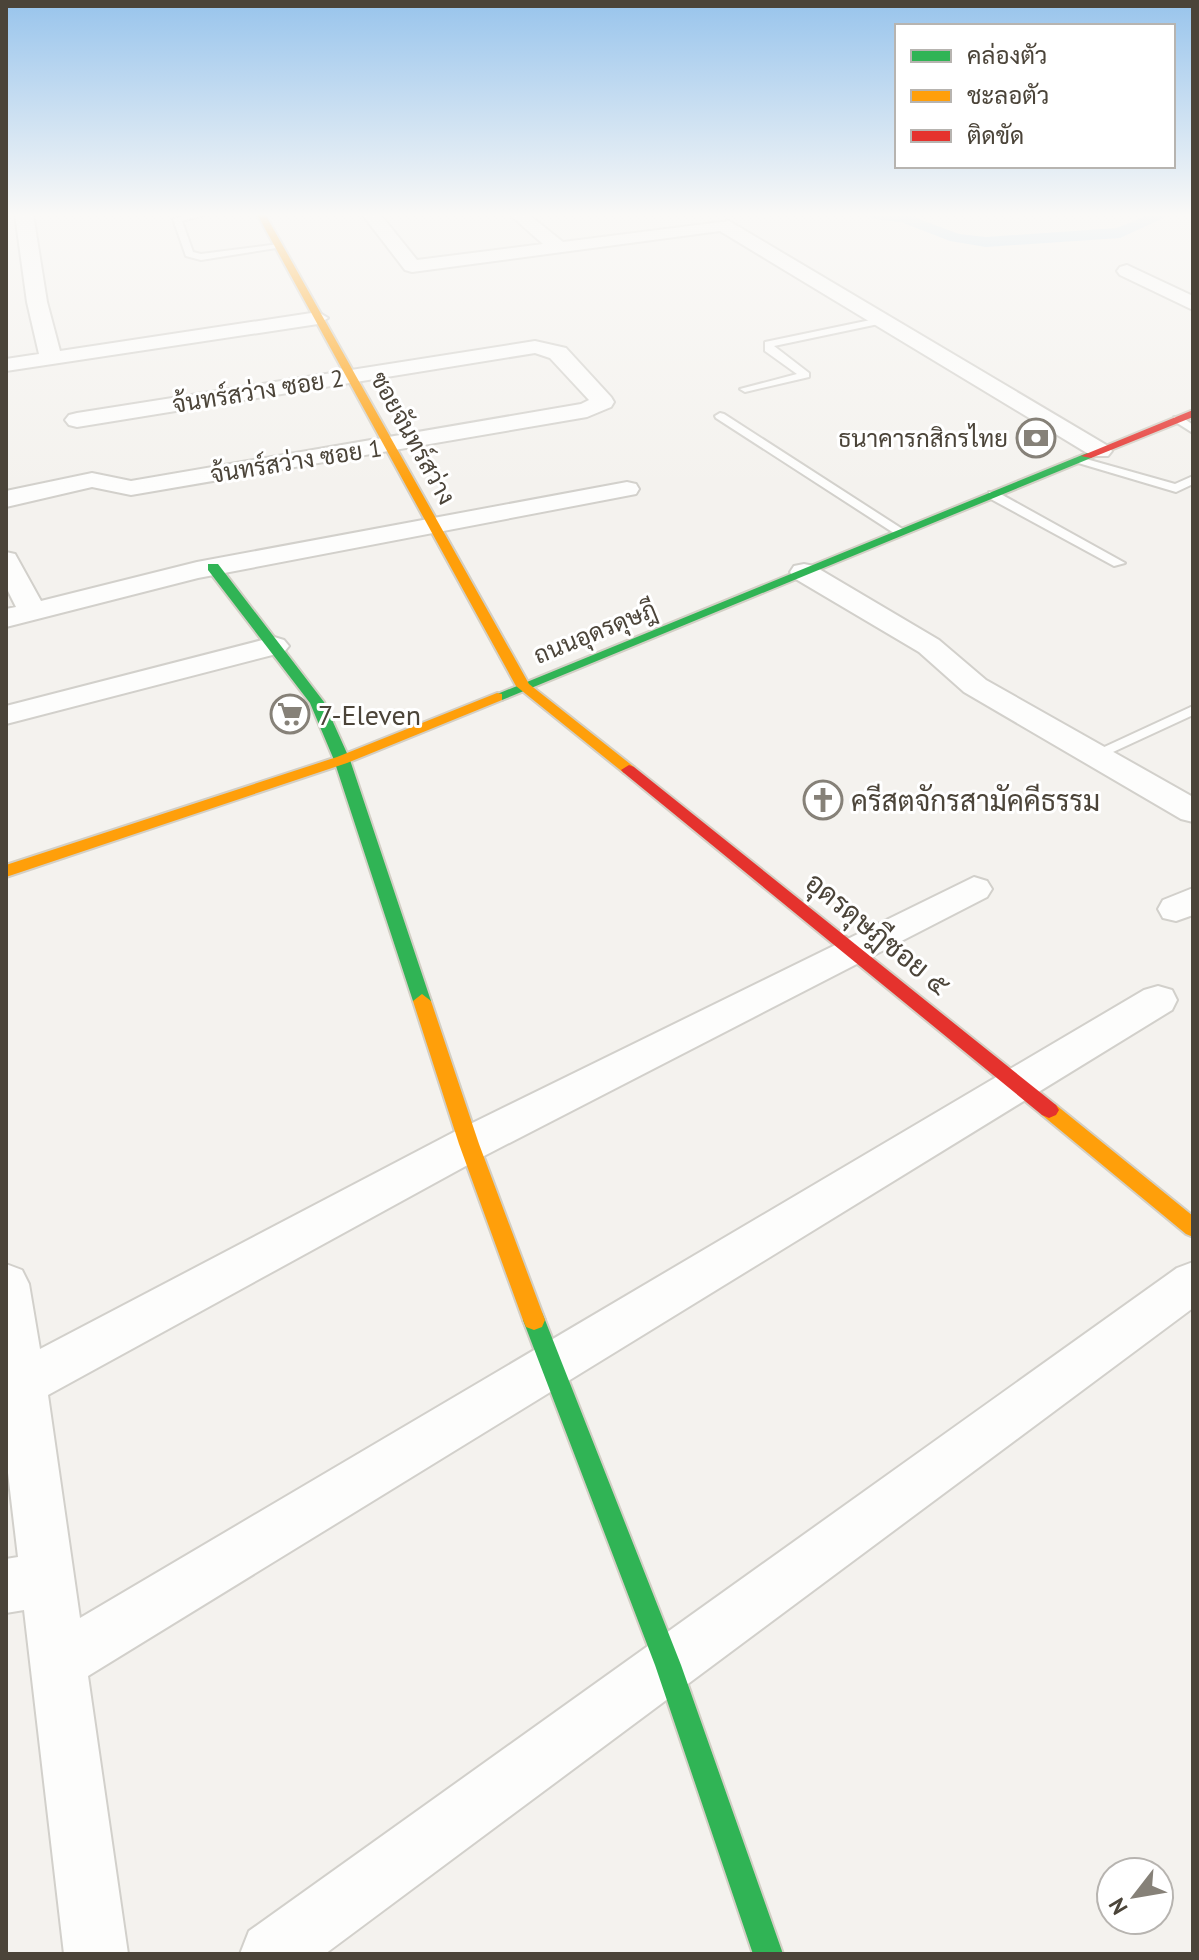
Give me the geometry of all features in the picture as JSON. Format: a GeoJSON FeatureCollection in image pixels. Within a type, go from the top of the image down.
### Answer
{"type":"FeatureCollection","features":[{"type":"Feature","properties":{"kind":"street"},"geometry":{"type":"LineString","coordinates":[[30,305],[51,359]]}},
{"type":"Feature","properties":{"kind":"street","name":"ซอยจันทร์สว่าง"},"geometry":{"type":"LineString","coordinates":[[311,305],[523,686]]}},
{"type":"Feature","properties":{"kind":"street"},"geometry":{"type":"LineString","coordinates":[[861,305],[1100,451]]}},
{"type":"Feature","properties":{"kind":"street"},"geometry":{"type":"LineString","coordinates":[[6,365],[318,318]]}},
{"type":"Feature","properties":{"kind":"street","name":"จ้นทร์สว่าง ซอย 2"},"geometry":{"type":"LineString","coordinates":[[77,420],[535,347],[558,353],[603,402],[587,410]]}},
{"type":"Feature","properties":{"kind":"street","name":"จ้นทร์สว่าง ซอย 1"},"geometry":{"type":"LineString","coordinates":[[6,499],[92,480],[131,488],[587,410]]}},
{"type":"Feature","properties":{"kind":"street","name":"ถนนอุดรดุษฎี"},"geometry":{"type":"LineString","coordinates":[[6,871],[342,760],[1100,451],[1188,421]]}},
{"type":"Feature","properties":{"kind":"street"},"geometry":{"type":"LineString","coordinates":[[6,560],[19,615],[213,567],[627,489]]}},
{"type":"Feature","properties":{"kind":"street"},"geometry":{"type":"LineString","coordinates":[[213,567],[317,702],[342,760],[469,1144],[551,1368],[668,1665],[768,1954]]}},
{"type":"Feature","properties":{"kind":"street"},"geometry":{"type":"LineString","coordinates":[[804,572],[929,646],[975,686],[1193,811]]}},
{"type":"Feature","properties":{"kind":"street"},"geometry":{"type":"LineString","coordinates":[[6,715],[274,646]]}},
{"type":"Feature","properties":{"kind":"street","name":"อุดรดุษฎีซอย ๕"},"geometry":{"type":"LineString","coordinates":[[523,686],[855,950],[1193,1228]]}},
{"type":"Feature","properties":{"kind":"street"},"geometry":{"type":"LineString","coordinates":[[22,1384],[469,1144],[974,889]]}},
{"type":"Feature","properties":{"kind":"street"},"geometry":{"type":"LineString","coordinates":[[58,1662],[1158,1000]]}},
{"type":"Feature","properties":{"kind":"street"},"geometry":{"type":"LineString","coordinates":[[272,1954],[1193,1282]]}},
{"type":"Feature","properties":{"kind":"street"},"geometry":{"type":"LineString","coordinates":[[6,1284],[22,1384],[26,1583],[58,1662],[96,1954]]}},
{"type":"Feature","properties":{"kind":"lane"},"geometry":{"type":"LineString","coordinates":[[745,389],[805,375],[767,348],[769,344],[885,320]]}},
{"type":"Feature","properties":{"kind":"lane"},"geometry":{"type":"LineString","coordinates":[[720,416],[901,532]]}},
{"type":"Feature","properties":{"kind":"lane"},"geometry":{"type":"LineString","coordinates":[[1079,460],[1176,488],[1193,480]]}},
{"type":"Feature","properties":{"kind":"lane"},"geometry":{"type":"LineString","coordinates":[[993,495],[1119,563]]}},
{"type":"Feature","properties":{"kind":"lane"},"geometry":{"type":"LineString","coordinates":[[1095,755],[1193,710]]}},
{"type":"Feature","properties":{"kind":"traffic: fast"},"geometry":{"type":"LineString","coordinates":[[497,697],[1087,456]]}},
{"type":"Feature","properties":{"kind":"traffic: fast"},"geometry":{"type":"LineString","coordinates":[[213,567],[317,702],[342,760],[422,1001]]}},
{"type":"Feature","properties":{"kind":"traffic: fast"},"geometry":{"type":"LineString","coordinates":[[534,1320],[668,1665],[768,1954]]}},
{"type":"Feature","properties":{"kind":"traffic: slow"},"geometry":{"type":"LineString","coordinates":[[312,305],[523,686],[629,770]]}},
{"type":"Feature","properties":{"kind":"traffic: slow"},"geometry":{"type":"LineString","coordinates":[[6,871],[342,760],[497,697]]}},
{"type":"Feature","properties":{"kind":"traffic: slow"},"geometry":{"type":"LineString","coordinates":[[422,1001],[469,1144],[534,1320]]}},
{"type":"Feature","properties":{"kind":"traffic: slow"},"geometry":{"type":"LineString","coordinates":[[1049,1110],[1193,1228]]}},
{"type":"Feature","properties":{"kind":"traffic: jam"},"geometry":{"type":"LineString","coordinates":[[1087,456],[1193,413]]}},
{"type":"Feature","properties":{"kind":"traffic: jam"},"geometry":{"type":"LineString","coordinates":[[629,770],[1049,1110]]}},
{"type":"Feature","properties":{"kind":"place","name":"ธนาคารกสิกรไทย"},"geometry":{"type":"Point","coordinates":[1036,438]}},
{"type":"Feature","properties":{"kind":"place","name":"7-Eleven"},"geometry":{"type":"Point","coordinates":[290,714]}},
{"type":"Feature","properties":{"kind":"place","name":"ครีสตจักรสามัคคีธรรม"},"geometry":{"type":"Point","coordinates":[823,800]}}]}
